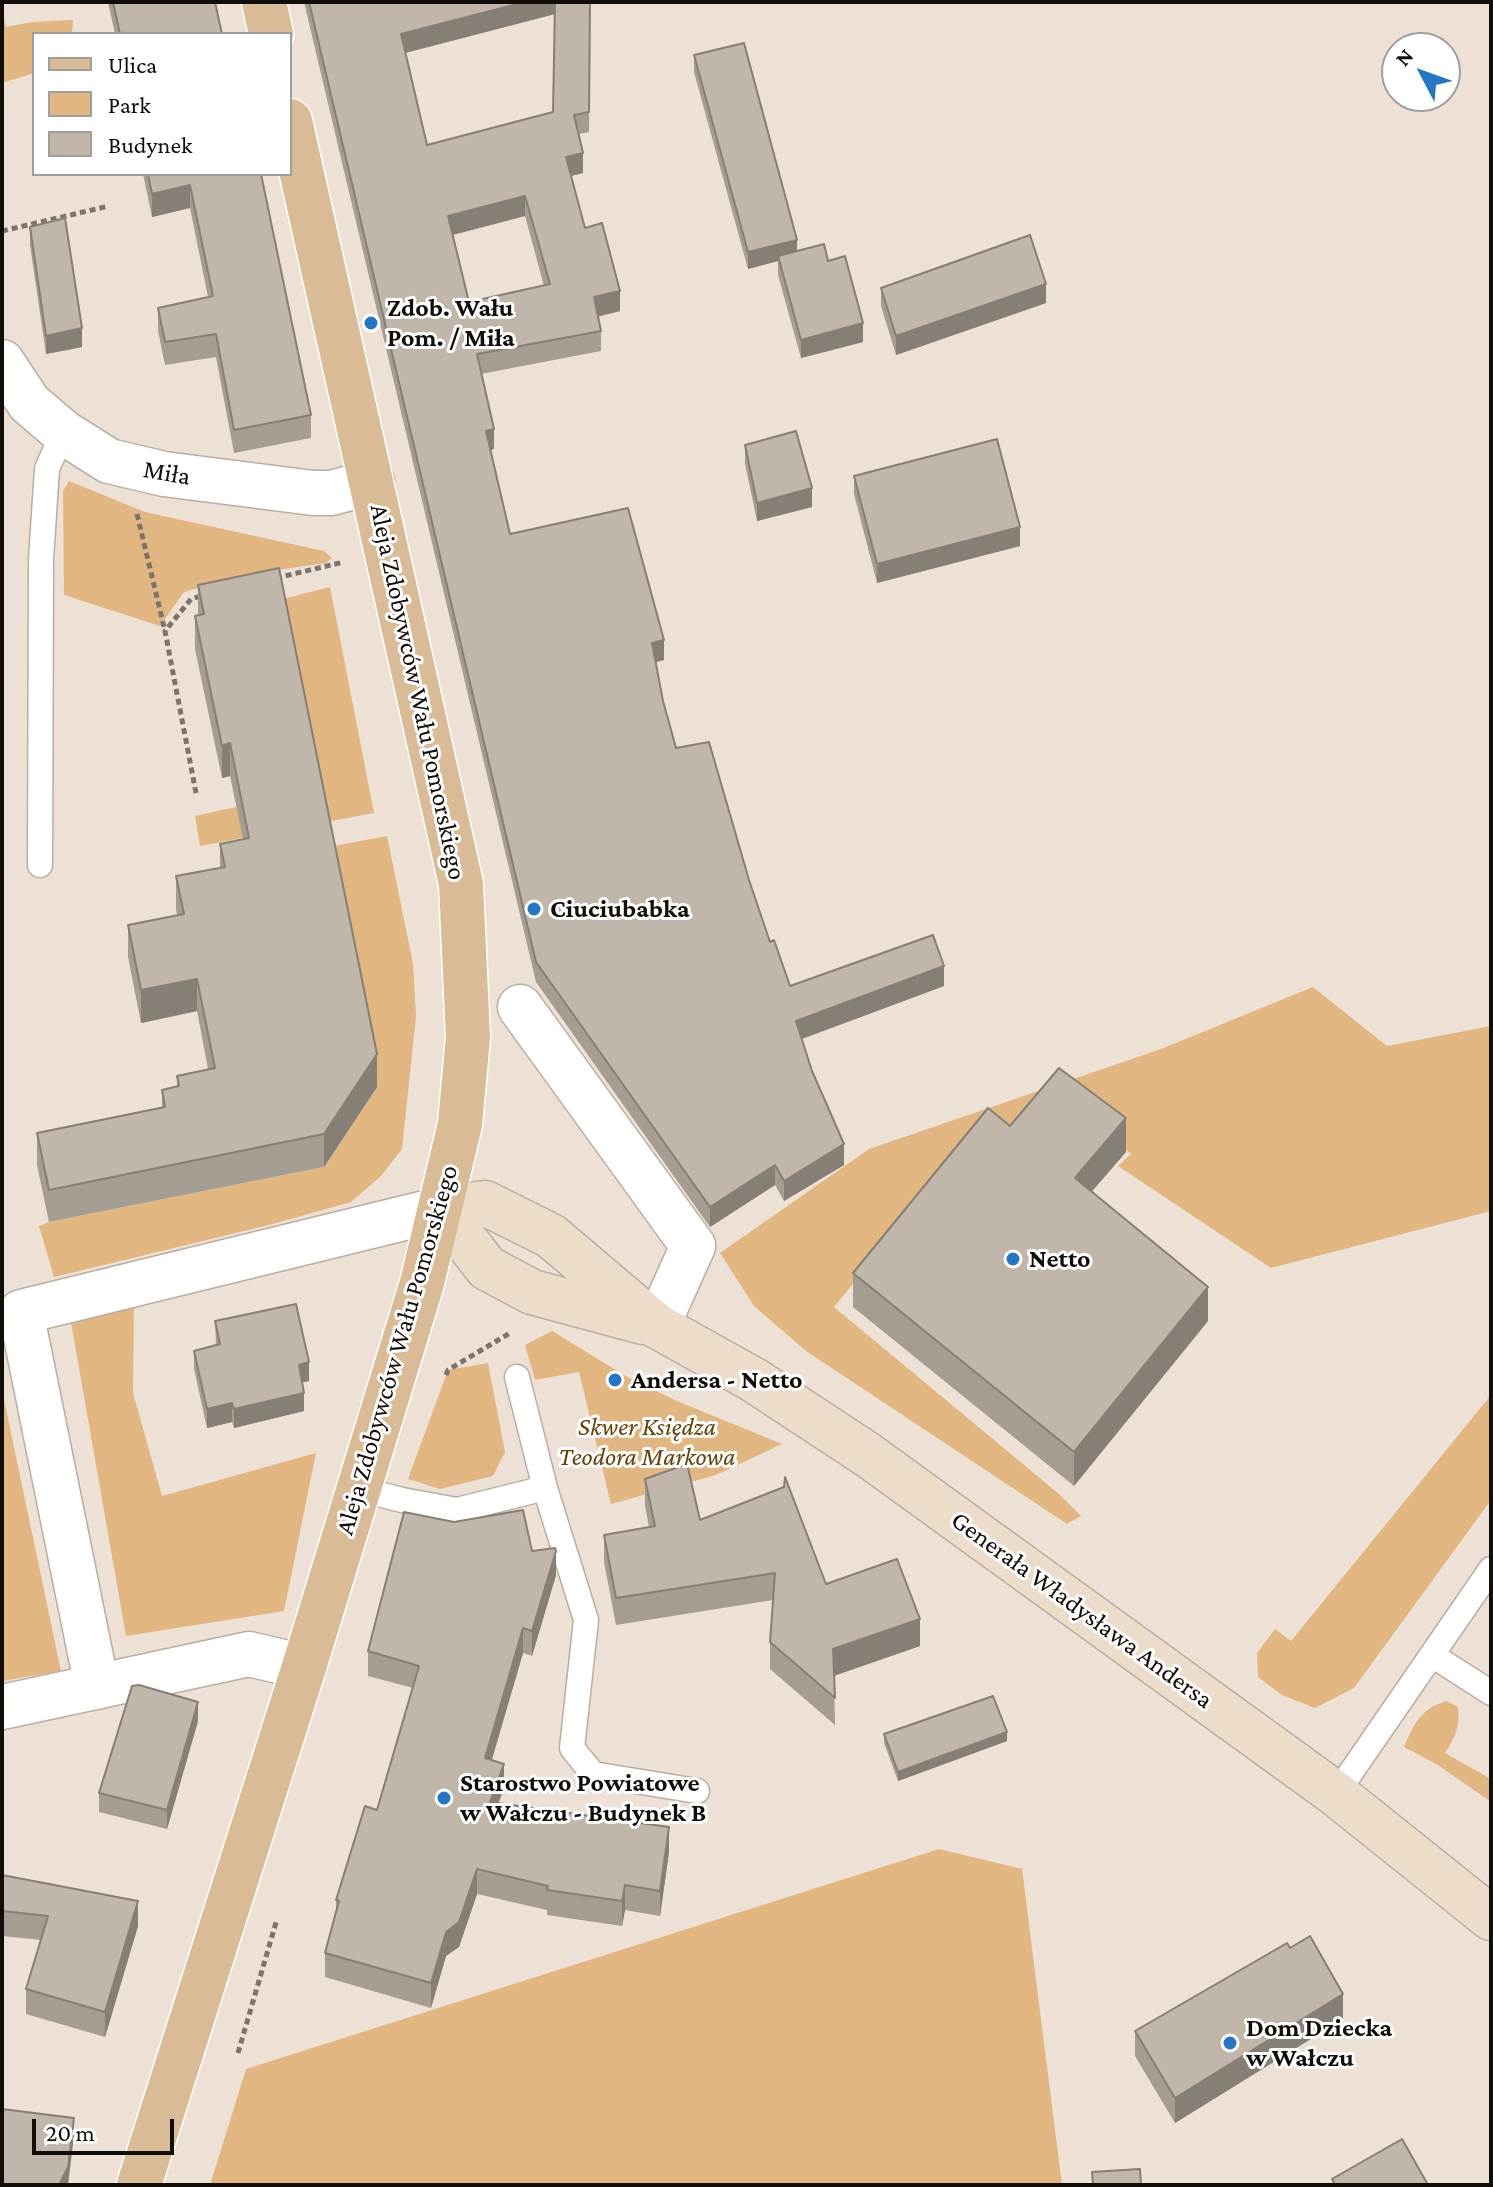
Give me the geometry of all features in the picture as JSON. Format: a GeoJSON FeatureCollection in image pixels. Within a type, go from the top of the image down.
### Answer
{"type":"FeatureCollection","features":[{"type":"Feature","properties":{"kind":"main road"},"geometry":{"type":"LineString","coordinates":[[264,2],[271,32]]}},
{"type":"Feature","properties":{"kind":"main road","name":"Aleja Zdobywców Wału Pomorskiego"},"geometry":{"type":"LineString","coordinates":[[139,2185],[406,1340],[460,1124],[468,1037],[461,884],[292,130]]}},
{"type":"Feature","properties":{"kind":"main road","name":"Generała Władysława Andersa"},"geometry":{"type":"LineString","coordinates":[[441,1209],[485,1203],[551,1236],[657,1326],[754,1380],[868,1455],[1336,1794],[1491,1918]]}},
{"type":"Feature","properties":{"kind":"main road","name":"Generała Władysława Andersa"},"geometry":{"type":"LineString","coordinates":[[441,1209],[487,1268],[532,1292],[657,1326]]}},
{"type":"Feature","properties":{"kind":"street","name":"Miła"},"geometry":{"type":"LineString","coordinates":[[2,362],[29,403],[63,432],[109,461],[164,474],[313,493],[331,493],[372,482]]}},
{"type":"Feature","properties":{"kind":"street"},"geometry":{"type":"LineString","coordinates":[[520,1007],[693,1246],[657,1326]]}},
{"type":"Feature","properties":{"kind":"street"},"geometry":{"type":"LineString","coordinates":[[97,1687],[21,1312],[441,1209]]}},
{"type":"Feature","properties":{"kind":"street"},"geometry":{"type":"LineString","coordinates":[[2,1707],[249,1654],[304,1667]]}},
{"type":"Feature","properties":{"kind":"lane"},"geometry":{"type":"LineString","coordinates":[[40,865],[41,559],[47,469],[63,432]]}},
{"type":"Feature","properties":{"kind":"lane"},"geometry":{"type":"LineString","coordinates":[[517,1377],[545,1488],[586,1620],[572,1748],[593,1774],[697,1791]]}},
{"type":"Feature","properties":{"kind":"lane"},"geometry":{"type":"LineString","coordinates":[[359,1489],[457,1510],[545,1488]]}},
{"type":"Feature","properties":{"kind":"lane"},"geometry":{"type":"LineString","coordinates":[[1336,1794],[1491,1569]]}},
{"type":"Feature","properties":{"kind":"lane"},"geometry":{"type":"LineString","coordinates":[[1432,1655],[1491,1693]]}},
{"type":"Feature","properties":{"kind":"path"},"geometry":{"type":"LineString","coordinates":[[2,231],[109,206]]}},
{"type":"Feature","properties":{"kind":"path"},"geometry":{"type":"LineString","coordinates":[[139,523],[165,631],[196,793]]}},
{"type":"Feature","properties":{"kind":"path"},"geometry":{"type":"LineString","coordinates":[[262,581],[349,561]]}},
{"type":"Feature","properties":{"kind":"path"},"geometry":{"type":"LineString","coordinates":[[165,631],[191,599],[205,595]]}},
{"type":"Feature","properties":{"kind":"path"},"geometry":{"type":"LineString","coordinates":[[443,1381],[448,1370],[521,1327],[532,1292]]}},
{"type":"Feature","properties":{"kind":"path"},"geometry":{"type":"LineString","coordinates":[[238,2053],[277,1916]]}},
{"type":"Feature","properties":{"kind":"green space"},"geometry":{"type":"Polygon","coordinates":[[[2,10],[6,27],[73,20],[72,32],[32,32],[32,74],[2,83],[2,10]]]}},
{"type":"Feature","properties":{"kind":"green space"},"geometry":{"type":"Polygon","coordinates":[[[69,481],[145,512],[324,551],[332,558],[326,563],[243,575],[184,592],[160,626],[64,595],[63,491],[69,481]]]}},
{"type":"Feature","properties":{"kind":"green space"},"geometry":{"type":"Polygon","coordinates":[[[330,587],[374,813],[200,846],[195,816],[236,807],[279,600],[330,587]]]}},
{"type":"Feature","properties":{"kind":"green space"},"geometry":{"type":"Polygon","coordinates":[[[387,836],[413,964],[416,1016],[402,1149],[381,1176],[351,1202],[54,1277],[39,1226],[324,1167],[377,1087],[328,847],[387,836]]]}},
{"type":"Feature","properties":{"kind":"green space"},"geometry":{"type":"Polygon","coordinates":[[[1313,987],[1387,1046],[1491,1026],[1491,1211],[1271,1268],[1118,1166],[1131,1154],[1070,1103],[1009,1147],[983,1125],[834,1307],[1059,1494],[1081,1516],[1067,1524],[806,1351],[754,1306],[720,1253],[869,1149],[1161,1049],[1313,987]]]}},
{"type":"Feature","properties":{"kind":"green space"},"geometry":{"type":"Polygon","coordinates":[[[134,1298],[133,1393],[162,1496],[316,1453],[284,1611],[126,1636],[69,1311],[134,1298]]]}},
{"type":"Feature","properties":{"kind":"green space","name":"Skwer Księdza Teodora Markowa"},"geometry":{"type":"Polygon","coordinates":[[[552,1331],[629,1378],[782,1444],[716,1475],[611,1504],[579,1372],[535,1380],[525,1345],[552,1331]]]}},
{"type":"Feature","properties":{"kind":"green space"},"geometry":{"type":"Polygon","coordinates":[[[488,1363],[505,1452],[493,1476],[440,1489],[408,1479],[448,1370],[488,1363]]]}},
{"type":"Feature","properties":{"kind":"green space"},"geometry":{"type":"Polygon","coordinates":[[[2,1390],[61,1671],[2,1681],[2,1390]]]}},
{"type":"Feature","properties":{"kind":"green space"},"geometry":{"type":"Polygon","coordinates":[[[1491,1395],[1491,1500],[1354,1688],[1315,1708],[1282,1695],[1258,1677],[1257,1653],[1275,1629],[1291,1641],[1491,1395]]]}},
{"type":"Feature","properties":{"kind":"green space"},"geometry":{"type":"Polygon","coordinates":[[[1447,1701],[1458,1707],[1458,1726],[1445,1753],[1491,1779],[1491,1802],[1438,1765],[1404,1747],[1420,1718],[1431,1708],[1447,1701]]]}},
{"type":"Feature","properties":{"kind":"green space"},"geometry":{"type":"Polygon","coordinates":[[[939,1849],[1022,1869],[1062,2185],[210,2185],[246,2069],[939,1849]]]}},
{"type":"Feature","properties":{"kind":"building"},"geometry":{"type":"Polygon","coordinates":[[[113,2],[215,2],[222,32],[120,32],[113,2]]]}},
{"type":"Feature","properties":{"kind":"building"},"geometry":{"type":"Polygon","coordinates":[[[309,2],[525,2],[401,34],[427,145],[553,112],[555,2],[590,2],[589,112],[574,115],[583,153],[566,157],[585,228],[602,223],[620,291],[594,297],[601,331],[477,354],[494,429],[486,431],[510,534],[628,508],[664,640],[652,643],[676,748],[709,742],[749,880],[770,942],[774,940],[790,986],[933,935],[944,966],[796,1021],[812,1071],[844,1144],[784,1181],[775,1165],[710,1207],[536,962],[309,2]],[[525,196],[448,216],[469,302],[550,284],[525,196]]]}},
{"type":"Feature","properties":{"kind":"building"},"geometry":{"type":"Polygon","coordinates":[[[744,43],[797,240],[748,252],[694,55],[744,43]]]}},
{"type":"Feature","properties":{"kind":"building"},"geometry":{"type":"Polygon","coordinates":[[[148,176],[261,176],[311,415],[234,430],[216,334],[165,342],[158,308],[213,296],[190,185],[152,194],[148,176]]]}},
{"type":"Feature","properties":{"kind":"building"},"geometry":{"type":"Polygon","coordinates":[[[65,218],[82,328],[46,336],[30,227],[65,218]]]}},
{"type":"Feature","properties":{"kind":"building"},"geometry":{"type":"Polygon","coordinates":[[[1030,235],[1046,284],[896,336],[881,288],[1030,235]]]}},
{"type":"Feature","properties":{"kind":"building"},"geometry":{"type":"Polygon","coordinates":[[[824,244],[828,261],[845,256],[863,323],[801,340],[778,256],[824,244]]]}},
{"type":"Feature","properties":{"kind":"building"},"geometry":{"type":"Polygon","coordinates":[[[796,431],[812,488],[757,503],[745,445],[796,431]]]}},
{"type":"Feature","properties":{"kind":"building"},"geometry":{"type":"Polygon","coordinates":[[[997,439],[1020,527],[877,564],[854,476],[997,439]]]}},
{"type":"Feature","properties":{"kind":"building"},"geometry":{"type":"Polygon","coordinates":[[[279,568],[377,1054],[324,1134],[49,1190],[37,1133],[165,1107],[162,1090],[179,1086],[177,1076],[215,1068],[197,979],[141,990],[128,925],[184,914],[176,876],[225,867],[220,844],[249,838],[230,743],[222,746],[195,616],[204,614],[198,585],[279,568]]]}},
{"type":"Feature","properties":{"kind":"building","name":"Netto"},"geometry":{"type":"Polygon","coordinates":[[[1059,1068],[1126,1118],[1075,1178],[1208,1287],[1074,1452],[853,1273],[988,1108],[1010,1126],[1059,1068]]]}},
{"type":"Feature","properties":{"kind":"building"},"geometry":{"type":"Polygon","coordinates":[[[296,1304],[309,1362],[299,1365],[304,1393],[234,1409],[232,1403],[207,1409],[194,1351],[220,1344],[215,1321],[296,1304]]]}},
{"type":"Feature","properties":{"kind":"building"},"geometry":{"type":"Polygon","coordinates":[[[687,1464],[700,1520],[784,1487],[785,1477],[826,1584],[897,1559],[920,1619],[833,1649],[835,1698],[770,1642],[775,1573],[616,1598],[604,1535],[655,1526],[645,1479],[687,1464]]]}},
{"type":"Feature","properties":{"kind":"building","name":"Starostwo Powiatowe w Wałczu - Budynek B"},"geometry":{"type":"Polygon","coordinates":[[[523,1510],[532,1551],[555,1548],[556,1551],[532,1631],[523,1628],[485,1758],[504,1764],[490,1802],[669,1827],[660,1891],[625,1885],[622,1901],[547,1890],[548,1886],[477,1869],[459,1922],[446,1932],[431,1983],[325,1953],[339,1901],[336,1900],[365,1806],[377,1810],[419,1666],[368,1651],[404,1512],[454,1522],[523,1510]]]}},
{"type":"Feature","properties":{"kind":"building"},"geometry":{"type":"Polygon","coordinates":[[[139,1685],[198,1702],[167,1810],[99,1793],[132,1686],[139,1685]]]}},
{"type":"Feature","properties":{"kind":"building"},"geometry":{"type":"Polygon","coordinates":[[[993,1696],[1007,1732],[898,1772],[884,1734],[993,1696]]]}},
{"type":"Feature","properties":{"kind":"building"},"geometry":{"type":"Polygon","coordinates":[[[2,1875],[138,1901],[105,2012],[26,1989],[48,1916],[2,1911],[2,1875]]]}},
{"type":"Feature","properties":{"kind":"building","name":"Dom Dziecka w Wałczu"},"geometry":{"type":"Polygon","coordinates":[[[1310,1936],[1343,1994],[1175,2098],[1135,2031],[1287,1943],[1290,1948],[1310,1936]]]}},
{"type":"Feature","properties":{"kind":"building"},"geometry":{"type":"Polygon","coordinates":[[[2,2109],[74,2118],[68,2167],[59,2185],[2,2185],[2,2109]]]}},
{"type":"Feature","properties":{"kind":"building"},"geometry":{"type":"Polygon","coordinates":[[[1402,2139],[1428,2185],[1335,2185],[1332,2179],[1402,2139]]]}},
{"type":"Feature","properties":{"kind":"building"},"geometry":{"type":"Polygon","coordinates":[[[1140,2169],[1141,2185],[1093,2185],[1092,2172],[1140,2169]]]}},
{"type":"Feature","properties":{"kind":"place","name":"Zdob. Wału Pom. / Miła"},"geometry":{"type":"Point","coordinates":[371,323]}},
{"type":"Feature","properties":{"kind":"place","name":"Ciuciubabka"},"geometry":{"type":"Point","coordinates":[534,909]}},
{"type":"Feature","properties":{"kind":"place","name":"Netto"},"geometry":{"type":"Point","coordinates":[1013,1259]}},
{"type":"Feature","properties":{"kind":"place","name":"Andersa - Netto"},"geometry":{"type":"Point","coordinates":[615,1380]}},
{"type":"Feature","properties":{"kind":"place","name":"Starostwo Powiatowe w Wałczu - Budynek B"},"geometry":{"type":"Point","coordinates":[444,1798]}},
{"type":"Feature","properties":{"kind":"place","name":"Dom Dziecka w Wałczu"},"geometry":{"type":"Point","coordinates":[1230,2043]}}]}
